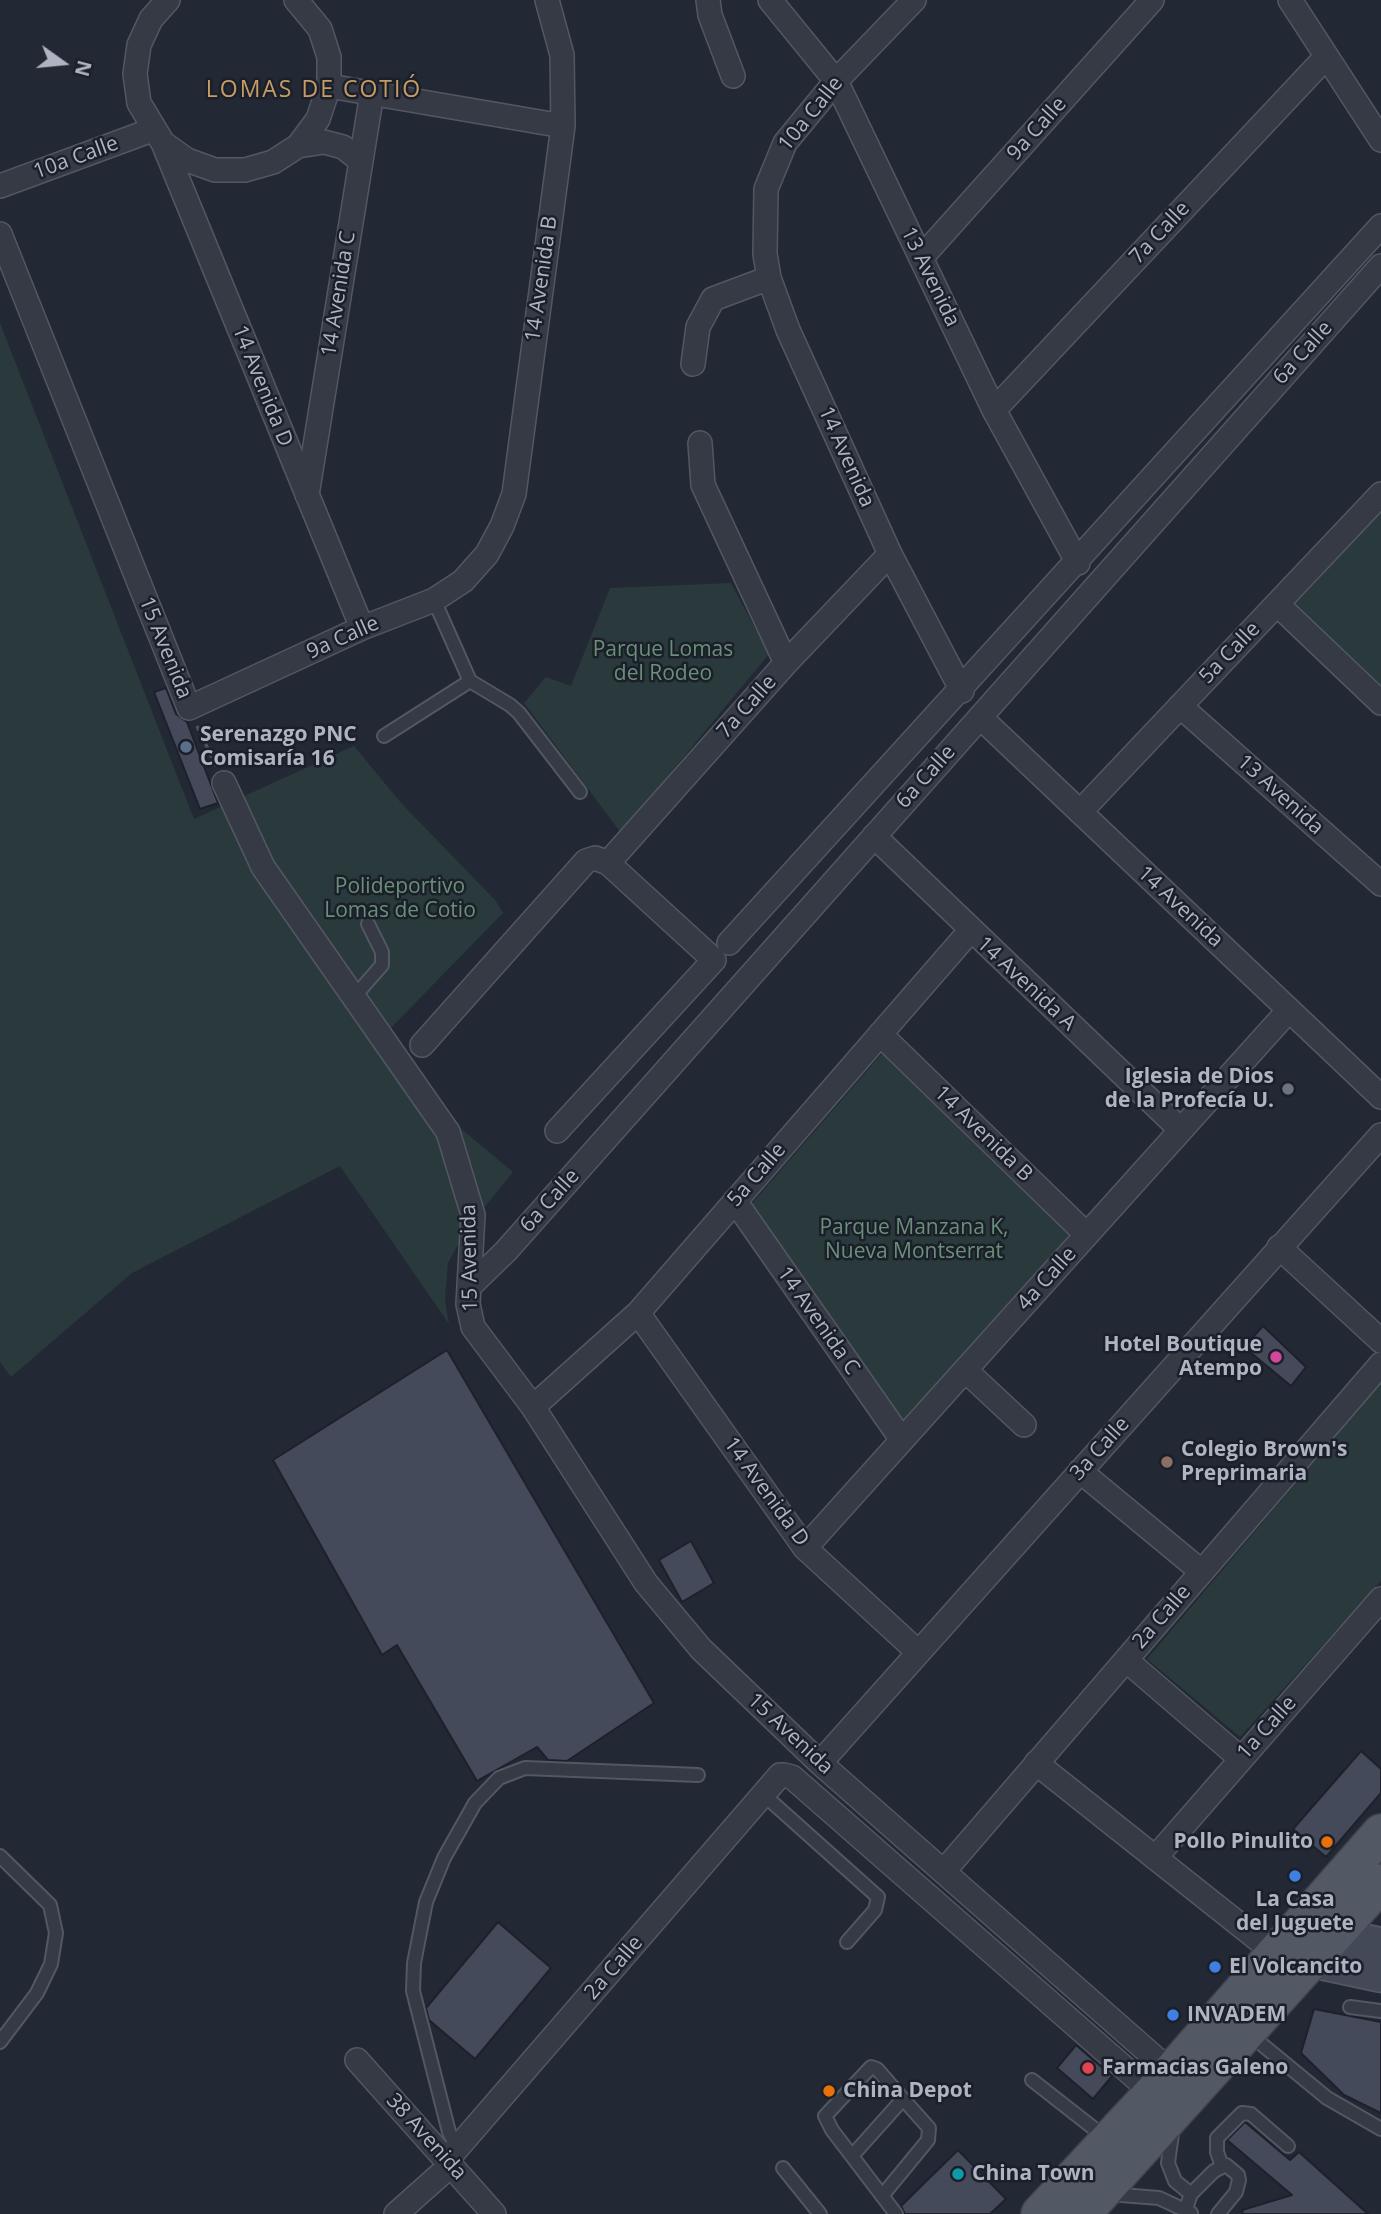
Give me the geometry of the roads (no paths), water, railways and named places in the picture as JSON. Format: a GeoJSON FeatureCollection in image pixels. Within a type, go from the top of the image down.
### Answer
{"type":"FeatureCollection","features":[{"type":"Feature","properties":{"kind":"main road"},"geometry":{"type":"LineString","coordinates":[[1092,2204],[1166,2092],[1286,1940],[1381,1833]]}},
{"type":"Feature","properties":{"kind":"main road"},"geometry":{"type":"LineString","coordinates":[[1040,2214],[1109,2141],[1166,2092],[1248,2032],[1381,1883]]}},
{"type":"Feature","properties":{"kind":"main road"},"geometry":{"type":"LineString","coordinates":[[1286,1940],[1324,1949],[1381,1975]]}},
{"type":"Feature","properties":{"kind":"main road"},"geometry":{"type":"LineString","coordinates":[[1324,1949],[1381,1945]]}},
{"type":"Feature","properties":{"kind":"street","name":"14 Avenida D"},"geometry":{"type":"LineString","coordinates":[[168,0],[151,19],[139,46],[135,74],[139,103],[158,136],[362,628]]}},
{"type":"Feature","properties":{"kind":"street"},"geometry":{"type":"LineString","coordinates":[[158,136],[187,160],[215,170],[244,170],[273,162],[298,146],[318,119],[329,86],[329,57],[320,29],[296,0]]}},
{"type":"Feature","properties":{"kind":"street","name":"14 Avenida B"},"geometry":{"type":"LineString","coordinates":[[487,554],[514,494],[562,126],[562,54],[547,0]]}},
{"type":"Feature","properties":{"kind":"street"},"geometry":{"type":"LineString","coordinates":[[708,0],[710,15],[733,76]]}},
{"type":"Feature","properties":{"kind":"street","name":"13 Avenida"},"geometry":{"type":"LineString","coordinates":[[770,0],[836,81],[994,410],[1077,563]]}},
{"type":"Feature","properties":{"kind":"street","name":"10a Calle"},"geometry":{"type":"LineString","coordinates":[[765,254],[764,204],[776,158],[785,143],[836,81],[914,0]]}},
{"type":"Feature","properties":{"kind":"street","name":"9a Calle"},"geometry":{"type":"LineString","coordinates":[[921,258],[1153,0]]}},
{"type":"Feature","properties":{"kind":"street"},"geometry":{"type":"LineString","coordinates":[[1290,0],[1381,140]]}},
{"type":"Feature","properties":{"kind":"street","name":"7a Calle"},"geometry":{"type":"LineString","coordinates":[[994,410],[1326,57]]}},
{"type":"Feature","properties":{"kind":"street"},"geometry":{"type":"LineString","coordinates":[[329,86],[562,126]]}},
{"type":"Feature","properties":{"kind":"street","name":"14 Avenida C"},"geometry":{"type":"LineString","coordinates":[[307,495],[372,93]]}},
{"type":"Feature","properties":{"kind":"street","name":"10a Calle"},"geometry":{"type":"LineString","coordinates":[[0,186],[158,136]]}},
{"type":"Feature","properties":{"kind":"street"},"geometry":{"type":"LineString","coordinates":[[298,146],[324,142],[344,147],[360,161]]}},
{"type":"Feature","properties":{"kind":"street","name":"6a Calle"},"geometry":{"type":"LineString","coordinates":[[557,1130],[962,691],[1381,226]]}},
{"type":"Feature","properties":{"kind":"street","name":"15 Avenida"},"geometry":{"type":"LineString","coordinates":[[0,234],[189,708]]}},
{"type":"Feature","properties":{"kind":"street","name":"14 Avenida"},"geometry":{"type":"LineString","coordinates":[[765,254],[769,278],[788,330],[890,554],[962,691]]}},
{"type":"Feature","properties":{"kind":"street","name":"6a Calle"},"geometry":{"type":"LineString","coordinates":[[470,1286],[506,1251],[1381,266]]}},
{"type":"Feature","properties":{"kind":"street"},"geometry":{"type":"LineString","coordinates":[[693,365],[698,327],[713,299],[769,278]]}},
{"type":"Feature","properties":{"kind":"street"},"geometry":{"type":"LineString","coordinates":[[700,443],[703,485],[786,663]]}},
{"type":"Feature","properties":{"kind":"street","name":"5a Calle"},"geometry":{"type":"LineString","coordinates":[[1080,812],[1381,494]]}},
{"type":"Feature","properties":{"kind":"street","name":"9a Calle"},"geometry":{"type":"LineString","coordinates":[[189,708],[362,628],[434,600],[463,582],[487,554]]}},
{"type":"Feature","properties":{"kind":"street","name":"7a Calle"},"geometry":{"type":"LineString","coordinates":[[608,863],[786,663],[890,554]]}},
{"type":"Feature","properties":{"kind":"street"},"geometry":{"type":"LineString","coordinates":[[1277,604],[1381,702]]}},
{"type":"Feature","properties":{"kind":"street","name":"13 Avenida"},"geometry":{"type":"LineString","coordinates":[[1180,706],[1381,884]]}},
{"type":"Feature","properties":{"kind":"street","name":"14 Avenida"},"geometry":{"type":"LineString","coordinates":[[980,717],[1381,1097]]}},
{"type":"Feature","properties":{"kind":"street","name":"15 Avenida"},"geometry":{"type":"LineString","coordinates":[[224,783],[262,867],[448,1132],[474,1215],[469,1315],[474,1327],[533,1407],[646,1583],[701,1648],[820,1763],[944,1871],[1166,2092]]}},
{"type":"Feature","properties":{"kind":"street","name":"14 Avenida A"},"geometry":{"type":"LineString","coordinates":[[874,836],[970,931],[1180,1129]]}},
{"type":"Feature","properties":{"kind":"street"},"geometry":{"type":"LineString","coordinates":[[422,1045],[586,861],[595,858],[608,863],[722,951]]}},
{"type":"Feature","properties":{"kind":"street","name":"5a Calle"},"geometry":{"type":"LineString","coordinates":[[533,1407],[638,1313],[970,931]]}},
{"type":"Feature","properties":{"kind":"street","name":"4a Calle"},"geometry":{"type":"LineString","coordinates":[[805,1548],[1289,1010]]}},
{"type":"Feature","properties":{"kind":"street","name":"14 Avenida B"},"geometry":{"type":"LineString","coordinates":[[880,1034],[1086,1234]]}},
{"type":"Feature","properties":{"kind":"street","name":"3a Calle"},"geometry":{"type":"LineString","coordinates":[[820,1763],[1381,1135]]}},
{"type":"Feature","properties":{"kind":"street","name":"14 Avenida C"},"geometry":{"type":"LineString","coordinates":[[735,1201],[902,1440]]}},
{"type":"Feature","properties":{"kind":"street"},"geometry":{"type":"LineString","coordinates":[[1279,1247],[1381,1340]]}},
{"type":"Feature","properties":{"kind":"street","name":"14 Avenida D"},"geometry":{"type":"LineString","coordinates":[[638,1313],[805,1548],[918,1652]]}},
{"type":"Feature","properties":{"kind":"street","name":"2a Calle"},"geometry":{"type":"LineString","coordinates":[[944,1871],[1381,1364]]}},
{"type":"Feature","properties":{"kind":"street"},"geometry":{"type":"LineString","coordinates":[[965,1370],[1024,1425]]}},
{"type":"Feature","properties":{"kind":"street"},"geometry":{"type":"LineString","coordinates":[[1080,1471],[1202,1572]]}},
{"type":"Feature","properties":{"kind":"street","name":"1a Calle"},"geometry":{"type":"LineString","coordinates":[[1155,1857],[1381,1599]]}},
{"type":"Feature","properties":{"kind":"street"},"geometry":{"type":"LineString","coordinates":[[1125,1660],[1240,1758]]}},
{"type":"Feature","properties":{"kind":"street"},"geometry":{"type":"LineString","coordinates":[[1036,1763],[1155,1857],[1286,1940]]}},
{"type":"Feature","properties":{"kind":"street","name":"2a Calle"},"geometry":{"type":"LineString","coordinates":[[396,2214],[452,2158],[780,1776],[792,1777],[1166,2092]]}},
{"type":"Feature","properties":{"kind":"street","name":"38 Avenida"},"geometry":{"type":"LineString","coordinates":[[357,2060],[452,2158],[494,2214]]}},
{"type":"Feature","properties":{"kind":"lane"},"geometry":{"type":"LineString","coordinates":[[434,600],[470,681],[519,713],[580,792]]}},
{"type":"Feature","properties":{"kind":"lane"},"geometry":{"type":"LineString","coordinates":[[384,736],[470,681]]}},
{"type":"Feature","properties":{"kind":"lane"},"geometry":{"type":"LineString","coordinates":[[354,997],[382,965],[382,951],[368,924]]}},
{"type":"Feature","properties":{"kind":"lane"},"geometry":{"type":"LineString","coordinates":[[452,2158],[449,2132],[413,1991],[414,1963],[426,1902],[444,1858],[475,1803],[499,1778],[525,1768],[698,1775]]}},
{"type":"Feature","properties":{"kind":"lane"},"geometry":{"type":"LineString","coordinates":[[764,1795],[878,1897],[875,1910],[847,1941]]}},
{"type":"Feature","properties":{"kind":"lane"},"geometry":{"type":"LineString","coordinates":[[0,1856],[50,1905],[57,1933],[51,1964],[37,1993],[0,2042]]}},
{"type":"Feature","properties":{"kind":"lane"},"geometry":{"type":"LineString","coordinates":[[1350,2007],[1381,2011]]}},
{"type":"Feature","properties":{"kind":"lane"},"geometry":{"type":"LineString","coordinates":[[1248,2032],[1327,2098],[1381,2129]]}},
{"type":"Feature","properties":{"kind":"lane"},"geometry":{"type":"LineString","coordinates":[[882,2196],[931,2134],[877,2069],[871,2067],[826,2112],[826,2120],[852,2156],[882,2196],[896,2214]]}},
{"type":"Feature","properties":{"kind":"lane"},"geometry":{"type":"LineString","coordinates":[[1032,2080],[1109,2141]]}},
{"type":"Feature","properties":{"kind":"lane"},"geometry":{"type":"LineString","coordinates":[[1166,2092],[1168,2162],[1175,2181],[1191,2194]]}},
{"type":"Feature","properties":{"kind":"lane"},"geometry":{"type":"LineString","coordinates":[[852,2156],[903,2099]]}},
{"type":"Feature","properties":{"kind":"lane"},"geometry":{"type":"LineString","coordinates":[[1222,2166],[1217,2152],[1217,2138],[1242,2113],[1251,2114],[1288,2146]]}},
{"type":"Feature","properties":{"kind":"lane"},"geometry":{"type":"LineString","coordinates":[[1092,2204],[1148,2195],[1189,2213],[1191,2194],[1222,2166]]}},
{"type":"Feature","properties":{"kind":"lane"},"geometry":{"type":"LineString","coordinates":[[1217,2214],[1236,2192],[1239,2180],[1232,2168],[1222,2166]]}},
{"type":"Feature","properties":{"kind":"lane"},"geometry":{"type":"LineString","coordinates":[[783,2168],[820,2214]]}},
{"type":"Feature","properties":{"kind":"place","name":"Serenazgo PNC Comisaría 16"},"geometry":{"type":"Point","coordinates":[186,747]}},
{"type":"Feature","properties":{"kind":"place","name":"Iglesia de Dios de la Profecía U."},"geometry":{"type":"Point","coordinates":[1288,1089]}},
{"type":"Feature","properties":{"kind":"place","name":"Hotel Boutique Atempo"},"geometry":{"type":"Point","coordinates":[1276,1357]}},
{"type":"Feature","properties":{"kind":"place","name":"Colegio Brown's Preprimaria"},"geometry":{"type":"Point","coordinates":[1167,1462]}},
{"type":"Feature","properties":{"kind":"place","name":"Pollo Pinulito"},"geometry":{"type":"Point","coordinates":[1327,1842]}},
{"type":"Feature","properties":{"kind":"place","name":"La Casa del Juguete"},"geometry":{"type":"Point","coordinates":[1295,1876]}},
{"type":"Feature","properties":{"kind":"place","name":"El Volcancito"},"geometry":{"type":"Point","coordinates":[1215,1967]}},
{"type":"Feature","properties":{"kind":"place","name":"INVADEM"},"geometry":{"type":"Point","coordinates":[1173,2015]}},
{"type":"Feature","properties":{"kind":"place","name":"Farmacias Galeno"},"geometry":{"type":"Point","coordinates":[1088,2068]}},
{"type":"Feature","properties":{"kind":"place","name":"China Depot"},"geometry":{"type":"Point","coordinates":[829,2091]}},
{"type":"Feature","properties":{"kind":"place","name":"China Town"},"geometry":{"type":"Point","coordinates":[958,2174]}},
{"type":"Feature","properties":{"kind":"district","name":"LOMAS DE COTIÓ"},"geometry":{"type":"Point","coordinates":[314,90]}},
{"type":"Feature","properties":{"kind":"park label","name":"Parque Lomas del Rodeo"},"geometry":{"type":"Point","coordinates":[663,662]}},
{"type":"Feature","properties":{"kind":"park label","name":"Polideportivo Lomas de Cotio"},"geometry":{"type":"Point","coordinates":[400,899]}},
{"type":"Feature","properties":{"kind":"park label","name":"Parque Manzana K, Nueva Montserrat"},"geometry":{"type":"Point","coordinates":[914,1240]}}]}
